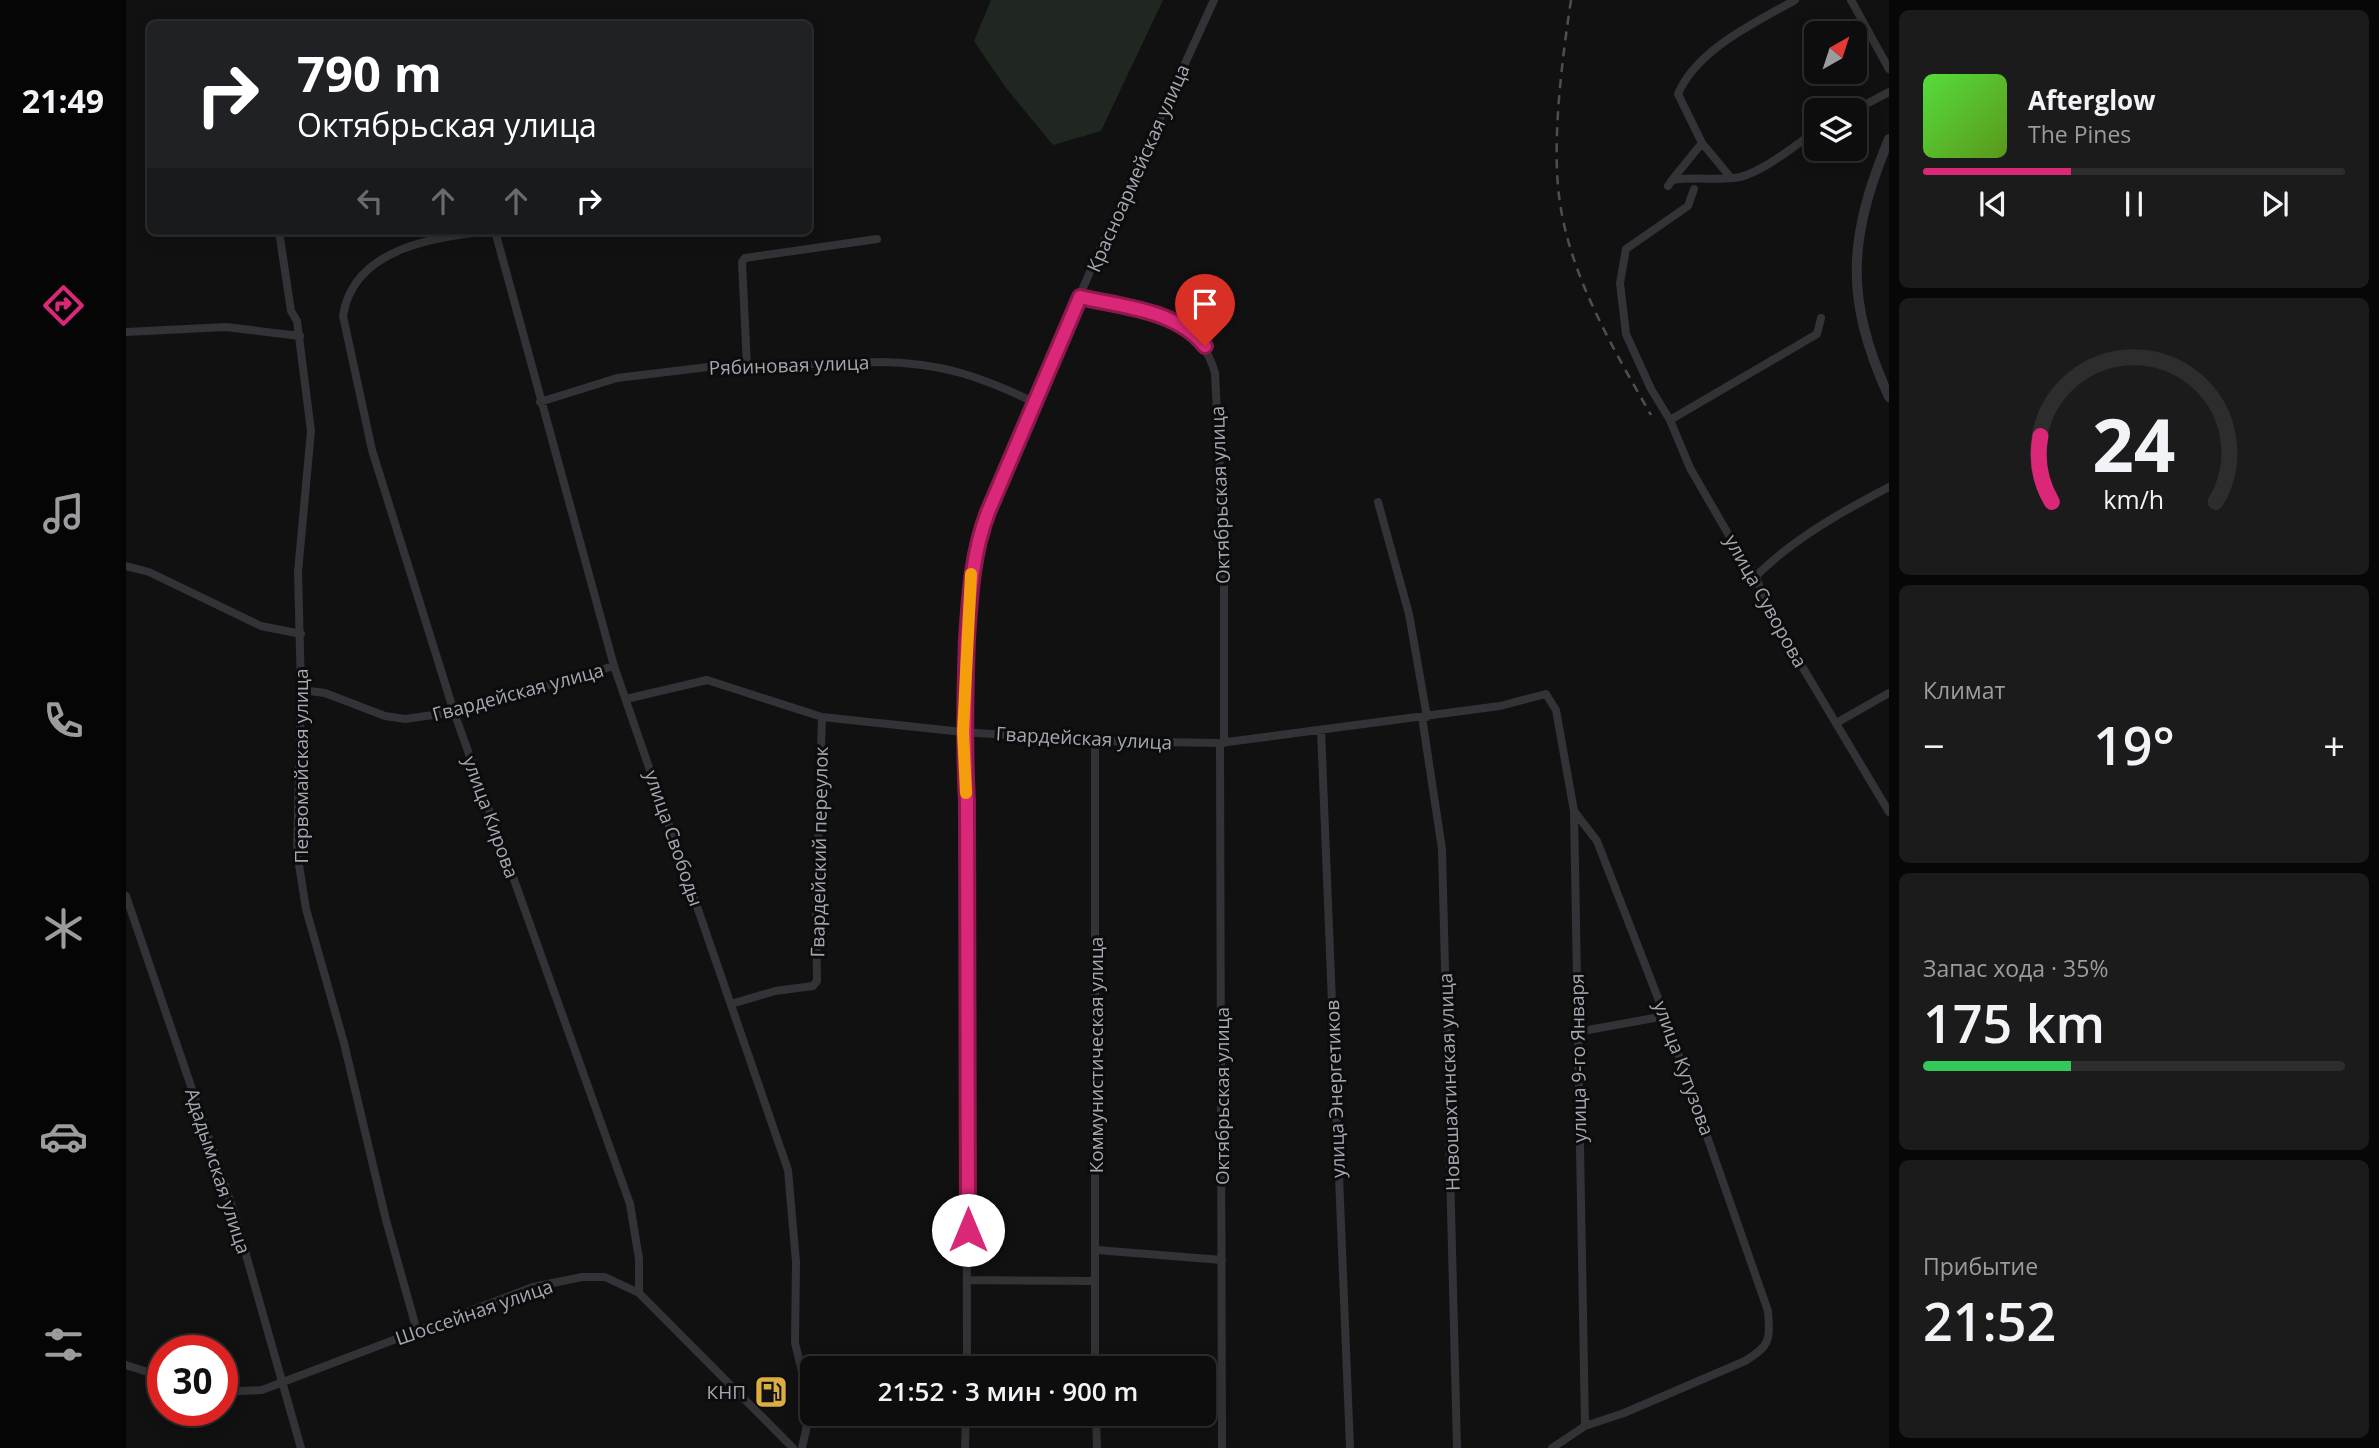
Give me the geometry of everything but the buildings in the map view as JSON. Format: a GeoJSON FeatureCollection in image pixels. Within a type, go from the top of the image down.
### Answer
{"type":"FeatureCollection","features":[{"type":"Feature","properties":{"kind":"street","name":"Красноармейская улица"},"geometry":{"type":"LineString","coordinates":[[967,1356],[967,802],[963,732],[970,584],[976,547],[1034,402],[1214,0]]}},
{"type":"Feature","properties":{"kind":"street"},"geometry":{"type":"LineString","coordinates":[[1731,178],[1702,143],[1678,94],[1686,80],[1722,42],[1795,0]]}},
{"type":"Feature","properties":{"kind":"street"},"geometry":{"type":"LineString","coordinates":[[1851,0],[1889,69]]}},
{"type":"Feature","properties":{"kind":"street"},"geometry":{"type":"LineString","coordinates":[[1867,104],[1889,92]]}},
{"type":"Feature","properties":{"kind":"street"},"geometry":{"type":"LineString","coordinates":[[1702,143],[1670,183],[1731,178],[1759,168],[1804,139]]}},
{"type":"Feature","properties":{"kind":"street"},"geometry":{"type":"LineString","coordinates":[[1889,139],[1866,205],[1856,277],[1859,318],[1889,397]]}},
{"type":"Feature","properties":{"kind":"street","name":"улица Суворова"},"geometry":{"type":"LineString","coordinates":[[1694,188],[1688,206],[1626,249],[1621,265],[1626,334],[1651,389],[1670,420],[1690,468],[1745,564],[1756,576],[1766,606],[1838,722],[1889,812]]}},
{"type":"Feature","properties":{"kind":"street","name":"Первомайская улица"},"geometry":{"type":"LineString","coordinates":[[280,235],[291,311],[298,321],[311,431],[298,572],[301,690],[297,852],[306,909],[344,1043],[386,1220],[417,1331]]}},
{"type":"Feature","properties":{"kind":"street","name":"улица Кирова"},"geometry":{"type":"LineString","coordinates":[[447,235],[400,250],[374,263],[359,277],[345,303],[343,316],[346,338],[372,450],[454,712],[630,1204],[639,1259],[639,1293]]}},
{"type":"Feature","properties":{"kind":"street","name":"улица Свободы"},"geometry":{"type":"LineString","coordinates":[[495,235],[614,666],[788,1171],[796,1262],[795,1343],[811,1408],[802,1448]]}},
{"type":"Feature","properties":{"kind":"street"},"geometry":{"type":"LineString","coordinates":[[747,366],[745,258],[877,239]]}},
{"type":"Feature","properties":{"kind":"street","name":"Октябрьская улица"},"geometry":{"type":"LineString","coordinates":[[1080,297],[1170,318],[1197,335],[1211,359],[1215,373],[1224,555],[1222,1448]]}},
{"type":"Feature","properties":{"kind":"street"},"geometry":{"type":"LineString","coordinates":[[1670,420],[1817,334],[1821,318]]}},
{"type":"Feature","properties":{"kind":"street"},"geometry":{"type":"LineString","coordinates":[[126,332],[226,327],[300,336]]}},
{"type":"Feature","properties":{"kind":"street","name":"Рябиновая улица"},"geometry":{"type":"LineString","coordinates":[[540,402],[617,378],[708,366],[883,362],[940,366],[984,379],[1034,402]]}},
{"type":"Feature","properties":{"kind":"street"},"geometry":{"type":"LineString","coordinates":[[1756,576],[1772,561],[1823,526],[1889,487]]}},
{"type":"Feature","properties":{"kind":"street","name":"Новошахтинская улица"},"geometry":{"type":"LineString","coordinates":[[1378,502],[1409,614],[1442,849],[1457,1448]]}},
{"type":"Feature","properties":{"kind":"street"},"geometry":{"type":"LineString","coordinates":[[126,566],[149,572],[261,626],[301,635]]}},
{"type":"Feature","properties":{"kind":"street","name":"Гвардейская улица"},"geometry":{"type":"LineString","coordinates":[[301,690],[325,693],[394,718],[454,712],[614,666]]}},
{"type":"Feature","properties":{"kind":"street","name":"Гвардейская улица"},"geometry":{"type":"LineString","coordinates":[[626,699],[694,682],[717,681],[822,716],[963,732],[1095,741],[1222,743],[1500,706],[1546,694]]}},
{"type":"Feature","properties":{"kind":"street"},"geometry":{"type":"LineString","coordinates":[[1838,722],[1889,693]]}},
{"type":"Feature","properties":{"kind":"street","name":"улица 9-го Января"},"geometry":{"type":"LineString","coordinates":[[1546,694],[1556,710],[1574,811],[1585,1426]]}},
{"type":"Feature","properties":{"kind":"street","name":"Гвардейский переулок"},"geometry":{"type":"LineString","coordinates":[[731,1004],[775,991],[813,986],[817,981],[816,913],[822,716]]}},
{"type":"Feature","properties":{"kind":"street","name":"улица Энергетиков"},"geometry":{"type":"LineString","coordinates":[[1321,730],[1350,1448]]}},
{"type":"Feature","properties":{"kind":"street","name":"Коммунистическая улица"},"geometry":{"type":"LineString","coordinates":[[1095,741],[1097,1250],[1093,1282],[1095,1356]]}},
{"type":"Feature","properties":{"kind":"street","name":"улица Кутузова"},"geometry":{"type":"LineString","coordinates":[[1574,811],[1597,841],[1665,1016],[1768,1311],[1770,1335],[1764,1349],[1745,1361],[1624,1413],[1585,1426]]}},
{"type":"Feature","properties":{"kind":"street","name":"Ададымская улица"},"geometry":{"type":"LineString","coordinates":[[126,896],[233,1209],[301,1448]]}},
{"type":"Feature","properties":{"kind":"street"},"geometry":{"type":"LineString","coordinates":[[1577,1032],[1665,1016]]}},
{"type":"Feature","properties":{"kind":"street"},"geometry":{"type":"LineString","coordinates":[[1097,1250],[1222,1260]]}},
{"type":"Feature","properties":{"kind":"street","name":"Шоссейная улица"},"geometry":{"type":"LineString","coordinates":[[238,1391],[262,1390],[281,1384],[533,1287],[582,1277],[604,1277],[639,1293],[793,1448]]}},
{"type":"Feature","properties":{"kind":"street"},"geometry":{"type":"LineString","coordinates":[[968,1280],[1093,1282]]}},
{"type":"Feature","properties":{"kind":"street"},"geometry":{"type":"LineString","coordinates":[[126,1365],[147,1372]]}},
{"type":"Feature","properties":{"kind":"street"},"geometry":{"type":"LineString","coordinates":[[965,1448],[966,1426]]}},
{"type":"Feature","properties":{"kind":"street"},"geometry":{"type":"LineString","coordinates":[[1096,1426],[1097,1448]]}},
{"type":"Feature","properties":{"kind":"street"},"geometry":{"type":"LineString","coordinates":[[1552,1448],[1585,1426]]}},
{"type":"Feature","properties":{"kind":"shaded area"},"geometry":{"type":"Polygon","coordinates":[[[991,0],[1163,0],[1101,131],[1053,145],[1006,88],[974,41],[991,0]]]}},
{"type":"Feature","properties":{"kind":"railway"},"geometry":{"type":"LineString","coordinates":[[1571,0],[1557,129],[1560,203],[1574,259],[1584,286],[1609,339],[1651,415]]}},
{"type":"Feature","properties":{"kind":"slow traffic"},"geometry":{"type":"LineString","coordinates":[[966,793],[963,732],[971,574]]}},
{"type":"Feature","properties":{"kind":"place","name":"КНП"},"geometry":{"type":"Point","coordinates":[771,1392]}},
{"type":"Feature","properties":{"kind":"route"},"geometry":{"type":"LineString","coordinates":[[968,1230],[967,802],[963,732],[970,584],[976,547],[988,512],[1080,297],[1170,318],[1197,335],[1205,346]]}}]}
